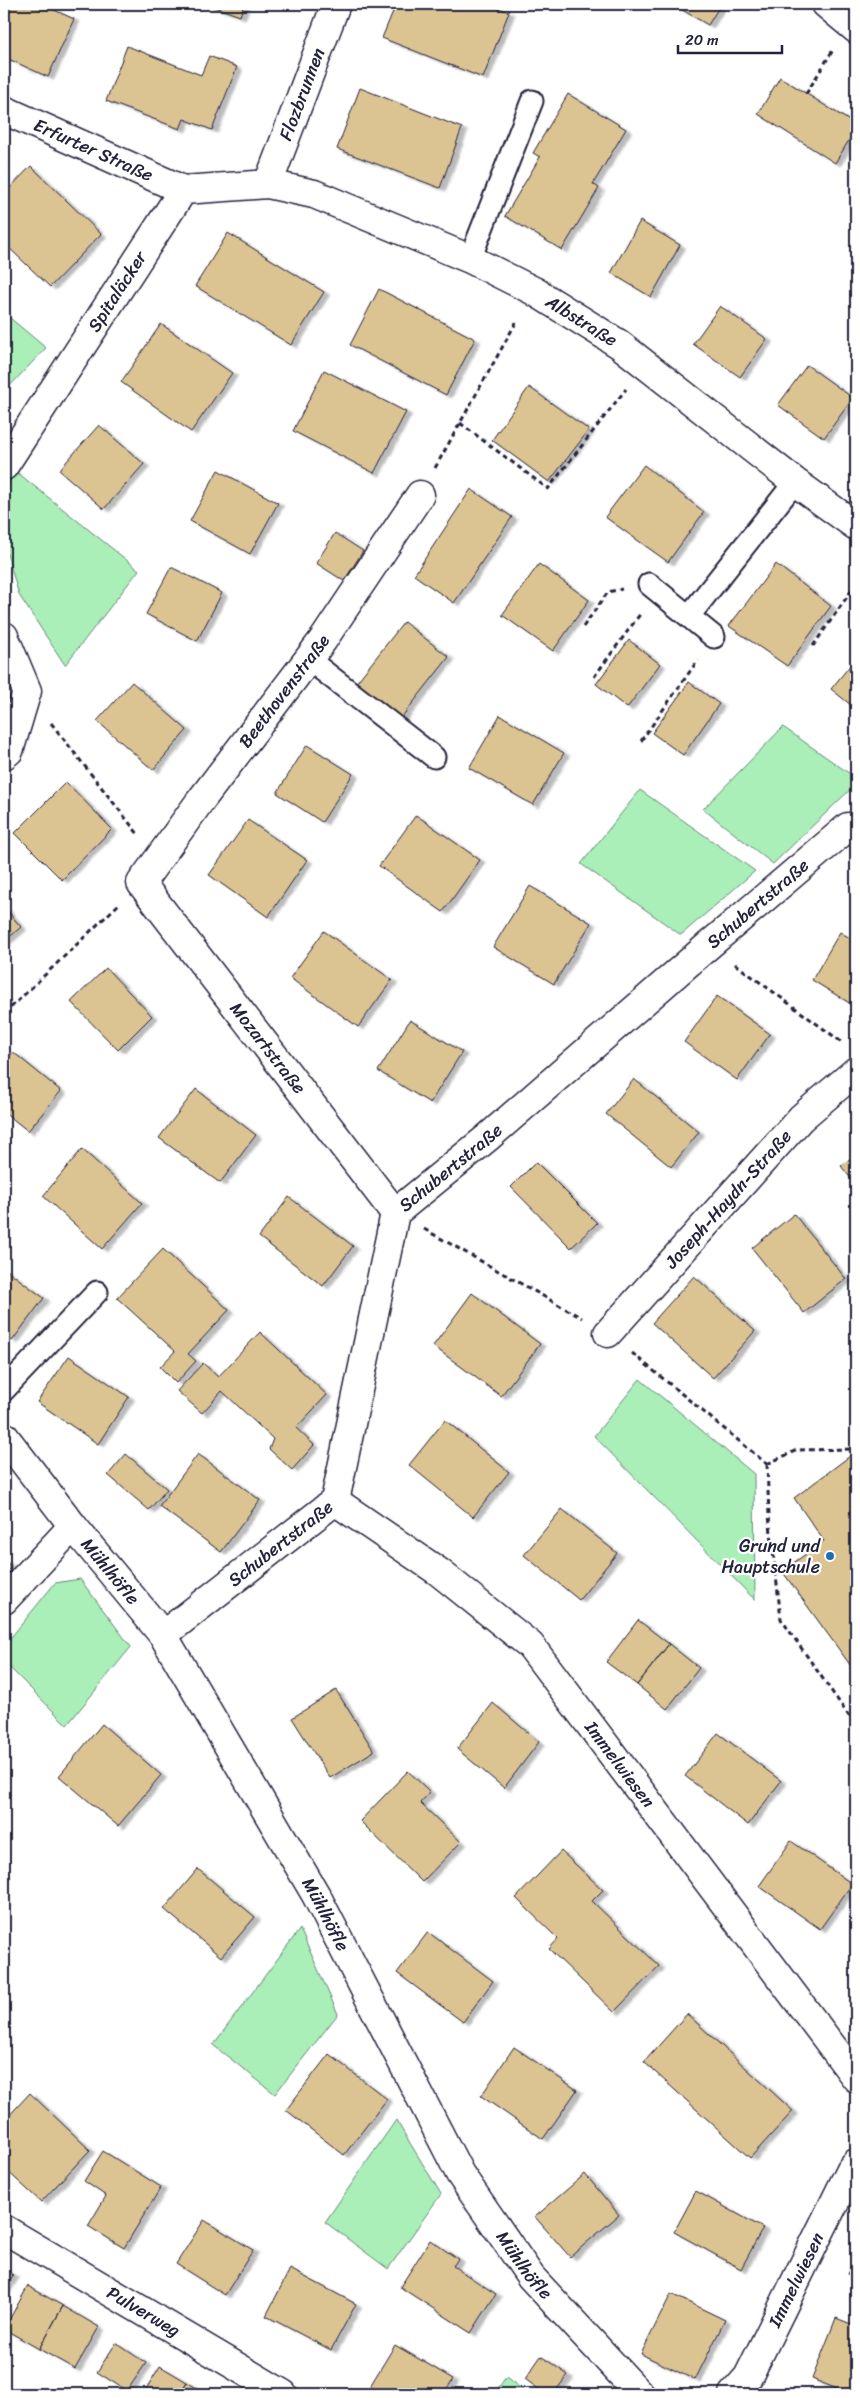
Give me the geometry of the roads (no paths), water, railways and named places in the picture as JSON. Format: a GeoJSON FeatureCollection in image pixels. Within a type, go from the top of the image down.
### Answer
{"type":"FeatureCollection","features":[{"type":"Feature","properties":{"kind":"street","name":"Flozbrunnen"},"geometry":{"type":"LineString","coordinates":[[268,184],[336,4]]}},
{"type":"Feature","properties":{"kind":"street"},"geometry":{"type":"LineString","coordinates":[[826,4],[852,26]]}},
{"type":"Feature","properties":{"kind":"street","name":"Erfurter Straße"},"geometry":{"type":"LineString","coordinates":[[4,110],[183,190]]}},
{"type":"Feature","properties":{"kind":"street"},"geometry":{"type":"LineString","coordinates":[[183,190],[268,184]]}},
{"type":"Feature","properties":{"kind":"street","name":"Albstraße"},"geometry":{"type":"LineString","coordinates":[[268,184],[314,194],[470,259],[534,291],[619,344],[795,482],[856,526]]}},
{"type":"Feature","properties":{"kind":"street","name":"Spitaläcker"},"geometry":{"type":"LineString","coordinates":[[4,466],[183,190]]}},
{"type":"Feature","properties":{"kind":"street","name":"Beethovenstraße"},"geometry":{"type":"LineString","coordinates":[[141,883],[308,659],[420,495]]}},
{"type":"Feature","properties":{"kind":"street"},"geometry":{"type":"LineString","coordinates":[[4,636],[27,691],[9,751],[4,755]]}},
{"type":"Feature","properties":{"kind":"street","name":"Schubertstraße"},"geometry":{"type":"LineString","coordinates":[[163,1635],[335,1500],[395,1213],[488,1138],[709,944],[848,827]]}},
{"type":"Feature","properties":{"kind":"street","name":"Mozartstraße"},"geometry":{"type":"LineString","coordinates":[[141,883],[395,1213]]}},
{"type":"Feature","properties":{"kind":"street","name":"Joseph-Haydn-Straße"},"geometry":{"type":"LineString","coordinates":[[608,1333],[852,1059]]}},
{"type":"Feature","properties":{"kind":"street","name":"Mühlhöfle"},"geometry":{"type":"LineString","coordinates":[[4,1436],[73,1526],[163,1635],[316,1894],[460,2174],[531,2277],[640,2394]]}},
{"type":"Feature","properties":{"kind":"street","name":"Immelwiesen"},"geometry":{"type":"LineString","coordinates":[[335,1500],[439,1572],[530,1645],[856,2078]]}},
{"type":"Feature","properties":{"kind":"street"},"geometry":{"type":"LineString","coordinates":[[4,1600],[73,1526]]}},
{"type":"Feature","properties":{"kind":"street","name":"Immelwiesen"},"geometry":{"type":"LineString","coordinates":[[733,2394],[748,2377],[856,2163]]}},
{"type":"Feature","properties":{"kind":"street","name":"Pulverweg"},"geometry":{"type":"LineString","coordinates":[[4,2229],[283,2394]]}},
{"type":"Feature","properties":{"kind":"lane"},"geometry":{"type":"LineString","coordinates":[[470,259],[532,101]]}},
{"type":"Feature","properties":{"kind":"lane"},"geometry":{"type":"LineString","coordinates":[[689,616],[795,482]]}},
{"type":"Feature","properties":{"kind":"lane"},"geometry":{"type":"LineString","coordinates":[[653,588],[714,637]]}},
{"type":"Feature","properties":{"kind":"lane"},"geometry":{"type":"LineString","coordinates":[[308,659],[434,757]]}},
{"type":"Feature","properties":{"kind":"lane"},"geometry":{"type":"LineString","coordinates":[[4,1390],[97,1292]]}},
{"type":"Feature","properties":{"kind":"place","name":"Grund und Hauptschule"},"geometry":{"type":"Point","coordinates":[830,1556]}}]}
